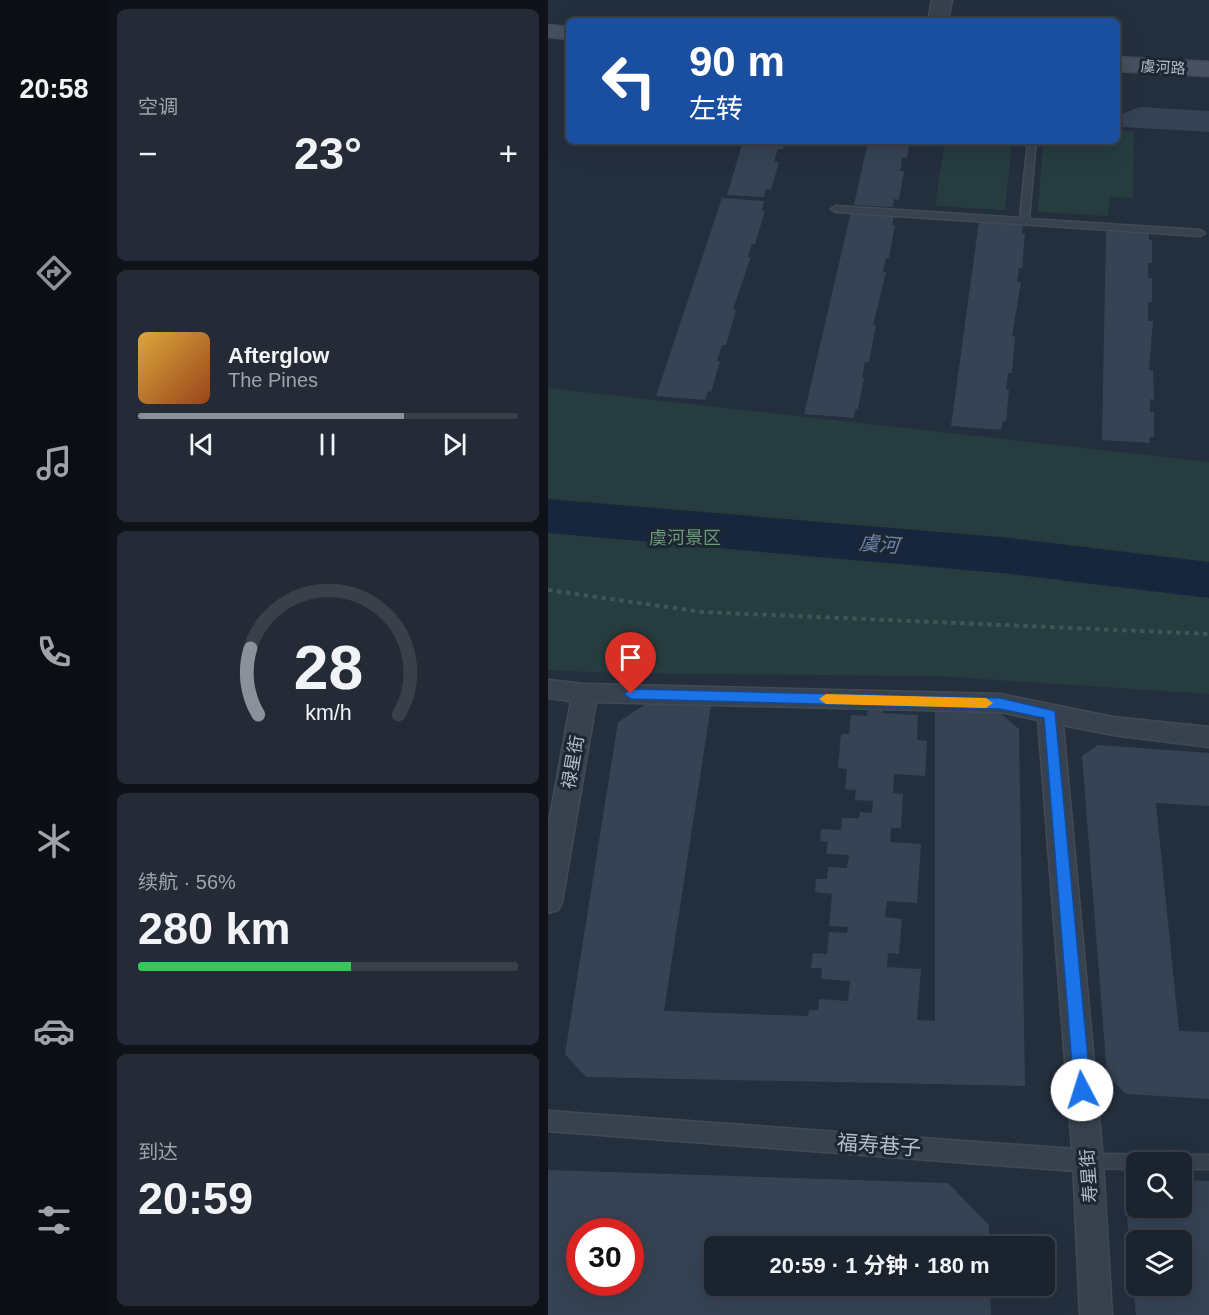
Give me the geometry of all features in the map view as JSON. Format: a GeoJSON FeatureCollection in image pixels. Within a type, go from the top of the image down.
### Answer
{"type":"FeatureCollection","features":[{"type":"Feature","properties":{"kind":"main road"},"geometry":{"type":"LineString","coordinates":[[548,31],[566,33]]}},
{"type":"Feature","properties":{"kind":"main road"},"geometry":{"type":"LineString","coordinates":[[548,50],[566,51]]}},
{"type":"Feature","properties":{"kind":"main road","name":"虞河路"},"geometry":{"type":"LineString","coordinates":[[1120,64],[1210,69]]}},
{"type":"Feature","properties":{"kind":"main road","name":"虞河路"},"geometry":{"type":"LineString","coordinates":[[1120,81],[1210,86]]}},
{"type":"Feature","properties":{"kind":"street"},"geometry":{"type":"LineString","coordinates":[[939,18],[942,0]]}},
{"type":"Feature","properties":{"kind":"street"},"geometry":{"type":"LineString","coordinates":[[548,689],[585,693],[1000,703],[1113,726],[1210,737]]}},
{"type":"Feature","properties":{"kind":"street","name":"禄星街"},"geometry":{"type":"LineString","coordinates":[[548,902],[585,693]]}},
{"type":"Feature","properties":{"kind":"street","name":"寿星街"},"geometry":{"type":"LineString","coordinates":[[1050,715],[1088,1161],[1096,1315]]}},
{"type":"Feature","properties":{"kind":"street","name":"福寿巷子"},"geometry":{"type":"LineString","coordinates":[[548,1120],[1088,1161]]}},
{"type":"Feature","properties":{"kind":"lane"},"geometry":{"type":"LineString","coordinates":[[1024,221],[1032,144]]}},
{"type":"Feature","properties":{"kind":"lane"},"geometry":{"type":"LineString","coordinates":[[836,209],[1200,233]]}},
{"type":"Feature","properties":{"kind":"lane","name":"福寿巷子"},"geometry":{"type":"LineString","coordinates":[[1088,1161],[1210,1162]]}},
{"type":"Feature","properties":{"kind":"path"},"geometry":{"type":"LineString","coordinates":[[548,590],[703,612],[1210,634]]}},
{"type":"Feature","properties":{"kind":"green space"},"geometry":{"type":"Polygon","coordinates":[[[1120,130],[1134,131],[1133,198],[1110,197],[1108,216],[1038,212],[1043,144],[1120,144],[1120,130]]]}},
{"type":"Feature","properties":{"kind":"green space"},"geometry":{"type":"Polygon","coordinates":[[[945,144],[1012,144],[1005,210],[935,206],[945,144]]]}},
{"type":"Feature","properties":{"kind":"green space","name":"虞河景区"},"geometry":{"type":"Polygon","coordinates":[[[548,388],[1209,462],[1209,694],[936,676],[610,673],[548,670],[548,388]]]}},
{"type":"Feature","properties":{"kind":"building"},"geometry":{"type":"Polygon","coordinates":[[[1140,107],[1210,111],[1210,132],[1123,127],[1122,114],[1140,107]]]}},
{"type":"Feature","properties":{"kind":"building"},"geometry":{"type":"Polygon","coordinates":[[[742,144],[784,144],[783,149],[778,149],[774,161],[779,162],[771,190],[766,189],[764,197],[727,195],[742,144]]]}},
{"type":"Feature","properties":{"kind":"building"},"geometry":{"type":"Polygon","coordinates":[[[867,144],[909,144],[907,158],[902,158],[900,171],[904,171],[899,200],[894,199],[893,207],[854,205],[867,144]]]}},
{"type":"Feature","properties":{"kind":"building"},"geometry":{"type":"Polygon","coordinates":[[[722,198],[764,201],[762,211],[765,211],[755,244],[752,244],[748,257],[751,257],[733,309],[736,310],[726,345],[722,345],[717,361],[720,361],[711,392],[708,391],[705,400],[656,396],[722,198]]]}},
{"type":"Feature","properties":{"kind":"building"},"geometry":{"type":"Polygon","coordinates":[[[851,212],[894,215],[892,225],[895,225],[889,258],[886,258],[883,272],[886,272],[873,325],[876,325],[869,362],[865,362],[858,409],[855,409],[854,418],[804,414],[851,212]]]}},
{"type":"Feature","properties":{"kind":"building"},"geometry":{"type":"Polygon","coordinates":[[[979,221],[1023,224],[1022,234],[1025,234],[1022,268],[1019,268],[1017,282],[1021,282],[1012,336],[1015,336],[1012,373],[1008,373],[1006,421],[1003,421],[1001,430],[951,426],[979,221]]]}},
{"type":"Feature","properties":{"kind":"building"},"geometry":{"type":"Polygon","coordinates":[[[1106,231],[1149,233],[1149,240],[1152,240],[1152,263],[1148,263],[1148,278],[1152,278],[1152,302],[1148,302],[1148,321],[1153,321],[1149,370],[1153,370],[1154,400],[1150,399],[1150,412],[1154,412],[1154,437],[1150,437],[1150,443],[1102,440],[1106,231]]]}},
{"type":"Feature","properties":{"kind":"building"},"geometry":{"type":"Polygon","coordinates":[[[646,704],[711,706],[664,1011],[808,1016],[809,1010],[818,1010],[819,999],[848,1001],[850,981],[821,979],[822,968],[811,968],[813,953],[827,954],[829,932],[847,933],[848,927],[829,926],[832,894],[815,892],[816,879],[827,879],[828,867],[847,868],[849,855],[826,854],[828,842],[820,841],[821,829],[841,830],[842,818],[859,818],[860,812],[872,813],[873,801],[855,800],[856,790],[845,789],[847,769],[838,768],[841,734],[849,734],[851,715],[867,716],[868,706],[883,707],[882,713],[918,715],[917,740],[927,741],[925,776],[894,774],[893,793],[903,794],[901,828],[891,828],[890,842],[921,844],[917,903],[887,901],[885,917],[902,919],[899,954],[888,953],[887,967],[921,969],[917,1020],[935,1021],[935,710],[999,712],[1019,729],[1025,1086],[586,1077],[565,1054],[618,722],[646,704]]]}},
{"type":"Feature","properties":{"kind":"building"},"geometry":{"type":"Polygon","coordinates":[[[1098,745],[1210,753],[1210,806],[1156,803],[1179,1031],[1210,1032],[1210,1099],[1126,1094],[1107,1075],[1082,756],[1098,745]]]}},
{"type":"Feature","properties":{"kind":"building"},"geometry":{"type":"Polygon","coordinates":[[[548,1170],[948,1183],[989,1225],[989,1236],[704,1236],[704,1296],[990,1296],[991,1315],[548,1315],[548,1170]]]}},
{"type":"Feature","properties":{"kind":"building"},"geometry":{"type":"Polygon","coordinates":[[[1192,1180],[1210,1181],[1210,1315],[1136,1315],[1134,1296],[1192,1296],[1192,1230],[1128,1230],[1127,1218],[1192,1218],[1192,1180]]]}},
{"type":"Feature","properties":{"kind":"waterway","name":"虞河"},"geometry":{"type":"LineString","coordinates":[[548,516],[1001,555],[1210,580]]}},
{"type":"Feature","properties":{"kind":"slow traffic"},"geometry":{"type":"LineString","coordinates":[[826,699],[986,703]]}},
{"type":"Feature","properties":{"kind":"route"},"geometry":{"type":"LineString","coordinates":[[631,694],[1000,703],[1050,715],[1082,1090]]}}]}
